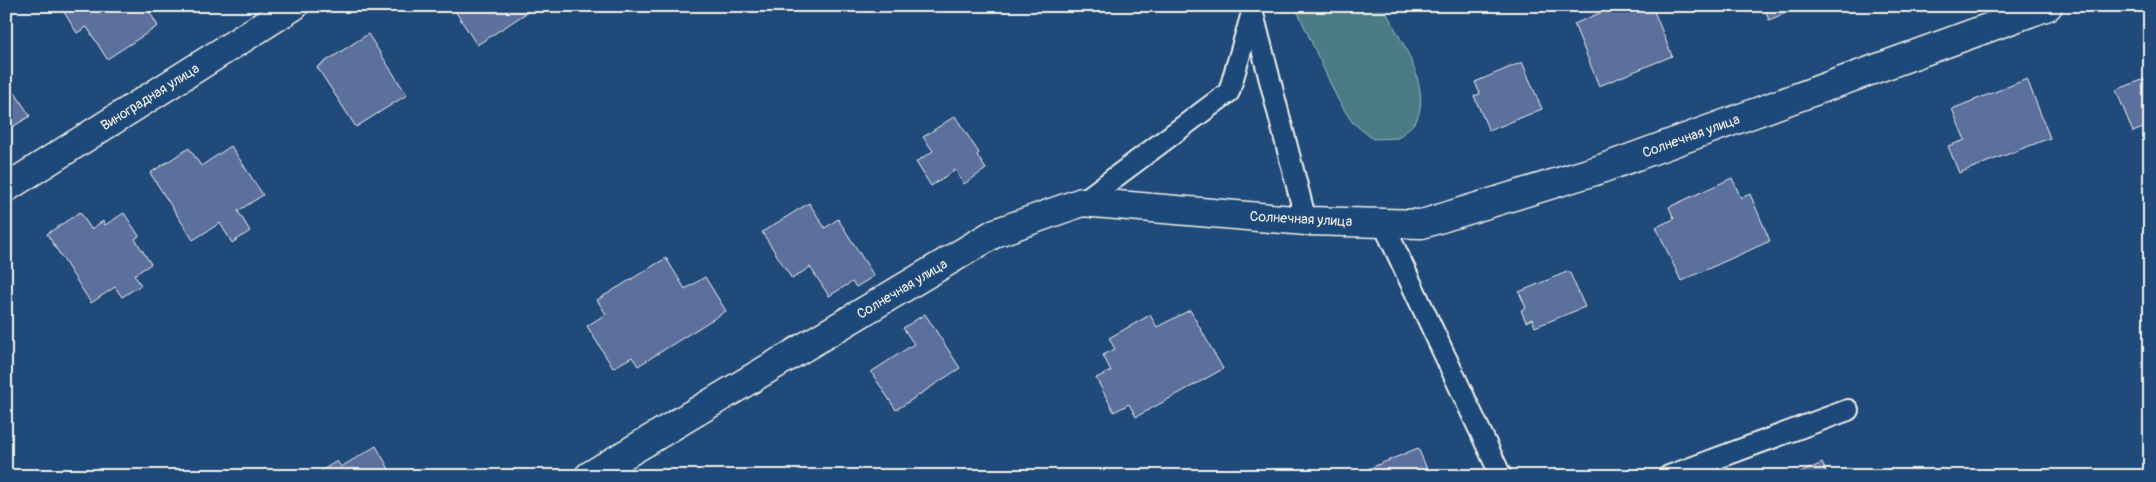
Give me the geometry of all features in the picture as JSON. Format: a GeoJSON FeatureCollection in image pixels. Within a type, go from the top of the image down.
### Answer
{"type":"FeatureCollection","features":[{"type":"Feature","properties":{"kind":"street","name":"Виноградная улица"},"geometry":{"type":"LineString","coordinates":[[6,188],[294,6]]}},
{"type":"Feature","properties":{"kind":"street","name":"Солнечная улица"},"geometry":{"type":"LineString","coordinates":[[589,476],[995,234],[1082,202],[1306,221],[1422,224],[1598,170],[2048,6]]}},
{"type":"Feature","properties":{"kind":"lane"},"geometry":{"type":"LineString","coordinates":[[1082,202],[1229,92],[1252,7]]}},
{"type":"Feature","properties":{"kind":"lane"},"geometry":{"type":"LineString","coordinates":[[1252,7],[1306,221]]}},
{"type":"Feature","properties":{"kind":"lane"},"geometry":{"type":"LineString","coordinates":[[1383,223],[1501,476]]}},
{"type":"Feature","properties":{"kind":"lane"},"geometry":{"type":"LineString","coordinates":[[1669,476],[1848,410]]}},
{"type":"Feature","properties":{"kind":"green space"},"geometry":{"type":"Polygon","coordinates":[[[1295,6],[1383,6],[1417,76],[1420,106],[1417,119],[1411,127],[1398,138],[1373,139],[1352,122],[1338,100],[1295,6]]]}},
{"type":"Feature","properties":{"kind":"building"},"geometry":{"type":"Polygon","coordinates":[[[60,6],[146,6],[158,26],[107,59],[87,27],[77,33],[60,6]]]}},
{"type":"Feature","properties":{"kind":"building"},"geometry":{"type":"Polygon","coordinates":[[[452,6],[528,6],[531,10],[477,45],[452,6]]]}},
{"type":"Feature","properties":{"kind":"building"},"geometry":{"type":"Polygon","coordinates":[[[1616,6],[1652,6],[1672,56],[1599,86],[1574,24],[1616,6]]]}},
{"type":"Feature","properties":{"kind":"building"},"geometry":{"type":"Polygon","coordinates":[[[1764,6],[1802,6],[1769,20],[1764,6]]]}},
{"type":"Feature","properties":{"kind":"building"},"geometry":{"type":"Polygon","coordinates":[[[368,34],[407,95],[356,127],[317,67],[368,34]]]}},
{"type":"Feature","properties":{"kind":"building"},"geometry":{"type":"Polygon","coordinates":[[[1522,62],[1542,109],[1489,131],[1474,96],[1480,94],[1475,82],[1522,62]]]}},
{"type":"Feature","properties":{"kind":"building"},"geometry":{"type":"Polygon","coordinates":[[[2150,77],[2150,125],[2133,132],[2116,90],[2150,77]]]}},
{"type":"Feature","properties":{"kind":"building"},"geometry":{"type":"Polygon","coordinates":[[[2027,79],[2050,138],[1959,173],[1948,146],[1965,140],[1952,109],[2027,79]]]}},
{"type":"Feature","properties":{"kind":"building"},"geometry":{"type":"Polygon","coordinates":[[[8,82],[30,116],[6,131],[6,83],[8,82]]]}},
{"type":"Feature","properties":{"kind":"building"},"geometry":{"type":"Polygon","coordinates":[[[955,116],[979,153],[977,155],[986,169],[964,184],[955,170],[931,186],[916,162],[933,151],[923,137],[955,116]]]}},
{"type":"Feature","properties":{"kind":"building"},"geometry":{"type":"Polygon","coordinates":[[[231,146],[263,195],[238,211],[250,231],[232,243],[220,223],[193,240],[150,173],[189,148],[201,166],[231,146]]]}},
{"type":"Feature","properties":{"kind":"building"},"geometry":{"type":"Polygon","coordinates":[[[1732,178],[1741,198],[1750,194],[1770,241],[1681,281],[1656,227],[1674,219],[1669,207],[1732,178]]]}},
{"type":"Feature","properties":{"kind":"building"},"geometry":{"type":"Polygon","coordinates":[[[809,203],[825,228],[838,219],[874,276],[856,287],[852,282],[829,296],[810,267],[792,279],[762,232],[809,203]]]}},
{"type":"Feature","properties":{"kind":"building"},"geometry":{"type":"Polygon","coordinates":[[[80,212],[91,229],[103,221],[105,225],[124,213],[139,236],[135,239],[151,264],[134,275],[141,285],[122,297],[115,287],[91,303],[47,234],[80,212]]]}},
{"type":"Feature","properties":{"kind":"building"},"geometry":{"type":"Polygon","coordinates":[[[666,258],[685,289],[705,277],[726,311],[638,366],[632,357],[613,368],[587,326],[606,314],[597,300],[666,258]]]}},
{"type":"Feature","properties":{"kind":"building"},"geometry":{"type":"Polygon","coordinates":[[[1569,271],[1585,307],[1535,327],[1532,319],[1526,322],[1521,310],[1526,308],[1519,292],[1569,271]]]}},
{"type":"Feature","properties":{"kind":"building"},"geometry":{"type":"Polygon","coordinates":[[[1190,310],[1223,369],[1136,417],[1129,404],[1114,412],[1096,378],[1111,371],[1103,355],[1115,349],[1109,338],[1150,315],[1157,327],[1190,310]]]}},
{"type":"Feature","properties":{"kind":"building"},"geometry":{"type":"Polygon","coordinates":[[[925,314],[960,368],[896,410],[871,372],[914,344],[903,328],[925,314]]]}},
{"type":"Feature","properties":{"kind":"building"},"geometry":{"type":"Polygon","coordinates":[[[376,446],[393,476],[313,476],[337,461],[341,467],[376,446]]]}},
{"type":"Feature","properties":{"kind":"building"},"geometry":{"type":"Polygon","coordinates":[[[1418,448],[1430,476],[1365,476],[1363,471],[1418,448]]]}},
{"type":"Feature","properties":{"kind":"building"},"geometry":{"type":"Polygon","coordinates":[[[1822,463],[1828,476],[1794,476],[1822,463]]]}}]}
